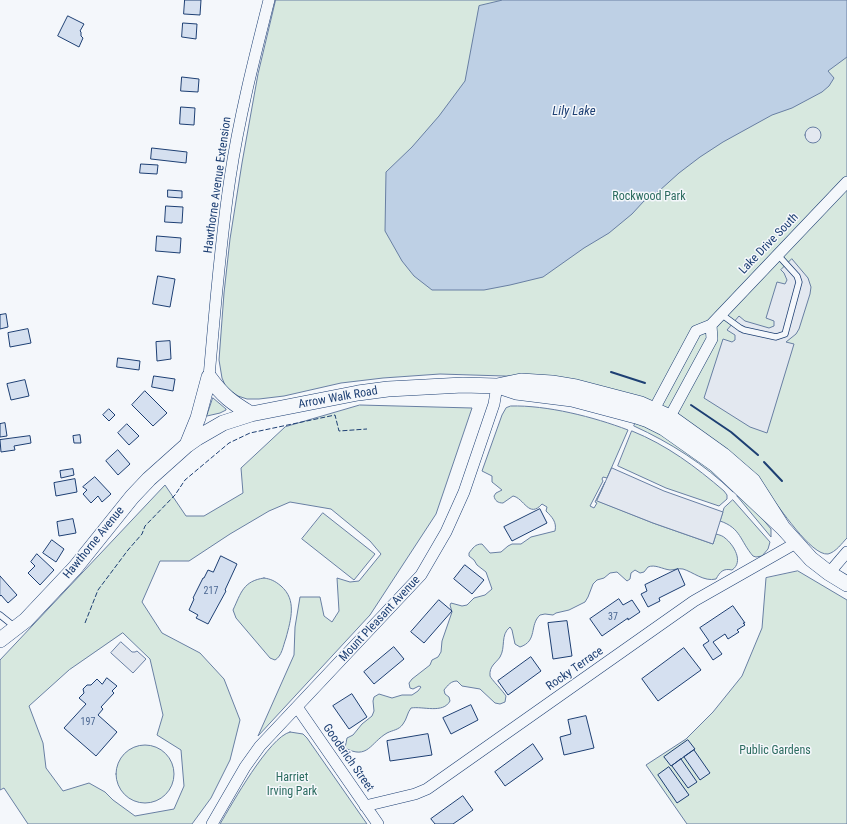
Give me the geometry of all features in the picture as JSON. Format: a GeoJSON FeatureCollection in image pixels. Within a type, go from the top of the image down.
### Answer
{"type":"FeatureCollection","features":[{"type":"Feature","properties":{"kind":"street","name":"Hawthorne Avenue Extension"},"geometry":{"type":"LineString","coordinates":[[209,377],[223,224],[230,177],[239,122],[252,64],[269,0]]}},
{"type":"Feature","properties":{"kind":"street","name":"Lake Drive South"},"geometry":{"type":"LineString","coordinates":[[651,415],[696,331],[710,324],[847,182]]}},
{"type":"Feature","properties":{"kind":"street"},"geometry":{"type":"LineString","coordinates":[[667,423],[712,339],[710,324]]}},
{"type":"Feature","properties":{"kind":"street"},"geometry":{"type":"LineString","coordinates":[[209,377],[220,392],[230,401],[251,414]]}},
{"type":"Feature","properties":{"kind":"street"},"geometry":{"type":"LineString","coordinates":[[187,445],[198,418],[209,377]]}},
{"type":"Feature","properties":{"kind":"street"},"geometry":{"type":"LineString","coordinates":[[497,386],[521,381],[558,384],[576,387],[641,404],[651,415],[723,455],[753,481],[783,528],[796,543],[811,559],[829,573],[847,584]]}},
{"type":"Feature","properties":{"kind":"street","name":"Arrow Walk Road"},"geometry":{"type":"LineString","coordinates":[[187,445],[224,423],[251,414],[358,393],[388,389],[455,385],[497,386]]}},
{"type":"Feature","properties":{"kind":"street","name":"Mount Pleasant Avenue"},"geometry":{"type":"LineString","coordinates":[[212,824],[245,767],[260,746],[421,575],[446,532],[464,492],[494,404],[497,386]]}},
{"type":"Feature","properties":{"kind":"street","name":"Hawthorne Avenue"},"geometry":{"type":"LineString","coordinates":[[0,640],[16,628],[48,597],[75,568],[132,497],[165,464],[187,445]]}},
{"type":"Feature","properties":{"kind":"street","name":"Rocky Terrace"},"geometry":{"type":"LineString","coordinates":[[365,806],[415,794],[427,789],[694,601],[796,543]]}},
{"type":"Feature","properties":{"kind":"street"},"geometry":{"type":"LineString","coordinates":[[829,573],[847,552]]}},
{"type":"Feature","properties":{"kind":"street","name":"Gooderich Street"},"geometry":{"type":"LineString","coordinates":[[297,707],[378,824]]}},
{"type":"Feature","properties":{"kind":"lane"},"geometry":{"type":"LineString","coordinates":[[720,314],[744,330],[776,337],[785,334],[799,282],[797,276],[777,254]]}},
{"type":"Feature","properties":{"kind":"lane"},"geometry":{"type":"LineString","coordinates":[[0,615],[16,628]]}},
{"type":"Feature","properties":{"kind":"green space","name":"Rockwood Park"},"geometry":{"type":"Polygon","coordinates":[[[276,0],[847,0],[847,538],[839,547],[828,554],[813,547],[804,539],[768,493],[751,475],[536,377],[440,374],[383,378],[341,383],[284,396],[259,399],[247,399],[232,392],[225,385],[222,378],[219,360],[230,239],[258,74],[276,0]]]}},
{"type":"Feature","properties":{"kind":"green space"},"geometry":{"type":"Polygon","coordinates":[[[213,398],[226,410],[207,416],[213,398]]]}},
{"type":"Feature","properties":{"kind":"green space"},"geometry":{"type":"Polygon","coordinates":[[[360,405],[472,408],[436,514],[370,615],[258,736],[294,655],[295,627],[300,597],[320,597],[324,616],[332,622],[339,611],[337,578],[350,582],[359,581],[381,554],[370,541],[331,509],[290,502],[269,511],[189,561],[160,561],[142,602],[162,633],[200,653],[224,679],[240,720],[230,760],[211,798],[192,824],[28,824],[4,788],[0,790],[0,660],[165,485],[186,516],[204,516],[243,493],[241,468],[285,427],[360,405]],[[123,633],[69,670],[29,706],[43,743],[46,768],[63,791],[89,783],[105,792],[113,800],[135,816],[174,809],[184,786],[181,750],[157,735],[163,715],[150,659],[123,633]]]}},
{"type":"Feature","properties":{"kind":"green space"},"geometry":{"type":"Polygon","coordinates":[[[511,406],[525,406],[570,413],[628,430],[607,478],[603,477],[603,481],[590,506],[594,508],[597,503],[595,502],[605,482],[598,501],[653,523],[713,544],[716,534],[722,536],[732,545],[734,549],[737,558],[736,567],[732,570],[722,571],[716,579],[712,580],[703,578],[683,569],[670,570],[653,566],[648,567],[644,572],[640,573],[635,570],[631,573],[630,579],[627,581],[617,572],[610,573],[593,584],[585,602],[569,610],[553,615],[540,615],[535,623],[531,637],[526,644],[520,647],[515,644],[512,630],[510,627],[507,630],[504,637],[502,653],[492,667],[490,673],[491,678],[506,696],[505,702],[500,704],[495,703],[480,689],[462,686],[457,681],[453,682],[444,690],[450,701],[447,705],[432,709],[411,708],[404,722],[398,729],[381,737],[368,749],[359,752],[345,748],[347,738],[353,735],[362,724],[372,716],[374,711],[374,697],[379,694],[392,698],[402,695],[412,695],[421,687],[419,686],[413,689],[410,688],[409,683],[430,665],[432,660],[438,657],[441,652],[442,641],[452,612],[450,605],[451,603],[462,606],[467,605],[474,598],[485,595],[492,589],[486,572],[469,556],[469,553],[473,548],[482,544],[490,553],[501,552],[512,544],[521,544],[531,537],[555,531],[554,520],[546,511],[547,507],[542,504],[537,508],[530,509],[513,496],[503,503],[497,501],[494,496],[502,490],[492,482],[492,476],[482,471],[502,415],[506,408],[511,406]]]}},
{"type":"Feature","properties":{"kind":"green space"},"geometry":{"type":"Polygon","coordinates":[[[636,422],[667,437],[737,489],[733,492],[699,463],[674,447],[634,426],[636,422]]]}},
{"type":"Feature","properties":{"kind":"green space"},"geometry":{"type":"Polygon","coordinates":[[[632,431],[657,443],[692,465],[724,491],[727,495],[727,499],[719,506],[666,488],[618,466],[632,431]]]}},
{"type":"Feature","properties":{"kind":"green space"},"geometry":{"type":"Polygon","coordinates":[[[741,493],[771,529],[771,537],[737,496],[741,493]]]}},
{"type":"Feature","properties":{"kind":"green space"},"geometry":{"type":"Polygon","coordinates":[[[733,500],[770,542],[768,549],[762,556],[753,556],[736,531],[732,527],[720,521],[724,508],[733,500]]]}},
{"type":"Feature","properties":{"kind":"green space"},"geometry":{"type":"Polygon","coordinates":[[[323,513],[375,554],[354,580],[302,539],[323,513]]]}},
{"type":"Feature","properties":{"kind":"green space","name":"Public Gardens"},"geometry":{"type":"Polygon","coordinates":[[[798,571],[847,600],[847,824],[687,824],[646,765],[686,739],[713,712],[742,676],[762,628],[766,578],[798,571]]]}},
{"type":"Feature","properties":{"kind":"green space"},"geometry":{"type":"Polygon","coordinates":[[[264,578],[273,580],[281,586],[286,591],[291,604],[290,624],[286,638],[281,653],[275,660],[270,658],[236,618],[233,610],[241,593],[247,585],[251,582],[264,578]]]}},
{"type":"Feature","properties":{"kind":"green space","name":"Harriet Irving Park"},"geometry":{"type":"Polygon","coordinates":[[[290,732],[303,734],[307,738],[367,824],[220,824],[242,787],[262,758],[281,737],[290,732]]]}},
{"type":"Feature","properties":{"kind":"green space"},"geometry":{"type":"Polygon","coordinates":[[[145,745],[156,747],[169,758],[172,763],[174,774],[172,785],[161,798],[156,801],[145,803],[134,801],[121,790],[118,785],[116,774],[118,763],[129,750],[134,747],[145,745]]]}},
{"type":"Feature","properties":{"kind":"shaded area"},"geometry":{"type":"Polygon","coordinates":[[[813,127],[819,129],[821,135],[819,141],[813,143],[807,141],[805,135],[807,129],[813,127]]]}},
{"type":"Feature","properties":{"kind":"shaded area"},"geometry":{"type":"Polygon","coordinates":[[[792,259],[808,278],[811,287],[810,294],[799,329],[796,334],[786,342],[794,344],[767,433],[750,427],[704,398],[723,339],[732,342],[735,340],[735,335],[727,330],[739,316],[745,321],[769,328],[774,326],[774,321],[766,318],[777,282],[785,284],[787,280],[781,270],[792,259]]]}},
{"type":"Feature","properties":{"kind":"shaded area"},"geometry":{"type":"Polygon","coordinates":[[[612,468],[664,491],[723,512],[713,544],[597,501],[612,468]]]}},
{"type":"Feature","properties":{"kind":"shaded area"},"geometry":{"type":"Polygon","coordinates":[[[121,642],[132,652],[137,651],[146,659],[133,673],[111,653],[121,642]]]}},
{"type":"Feature","properties":{"kind":"water","name":"Lily Lake"},"geometry":{"type":"Polygon","coordinates":[[[503,0],[847,0],[847,57],[828,71],[834,78],[829,86],[822,92],[792,108],[772,115],[723,142],[700,157],[659,191],[644,201],[632,214],[609,233],[584,248],[543,277],[484,290],[432,290],[414,276],[402,261],[385,231],[386,172],[412,147],[439,116],[465,81],[479,6],[503,0]]]}},
{"type":"Feature","properties":{"kind":"building"},"geometry":{"type":"Polygon","coordinates":[[[185,0],[201,0],[200,15],[184,14],[185,0]]]}},
{"type":"Feature","properties":{"kind":"building"},"geometry":{"type":"Polygon","coordinates":[[[68,16],[84,24],[80,31],[83,38],[79,47],[58,36],[68,16]]]}},
{"type":"Feature","properties":{"kind":"building"},"geometry":{"type":"Polygon","coordinates":[[[183,23],[197,24],[196,39],[182,37],[183,23]]]}},
{"type":"Feature","properties":{"kind":"building"},"geometry":{"type":"Polygon","coordinates":[[[182,77],[199,79],[198,92],[181,91],[182,77]]]}},
{"type":"Feature","properties":{"kind":"building"},"geometry":{"type":"Polygon","coordinates":[[[181,107],[195,108],[194,125],[180,124],[181,107]]]}},
{"type":"Feature","properties":{"kind":"building"},"geometry":{"type":"Polygon","coordinates":[[[152,148],[187,152],[186,163],[151,159],[152,148]]]}},
{"type":"Feature","properties":{"kind":"building"},"geometry":{"type":"Polygon","coordinates":[[[141,164],[158,165],[157,174],[140,173],[141,164]]]}},
{"type":"Feature","properties":{"kind":"building"},"geometry":{"type":"Polygon","coordinates":[[[168,190],[182,191],[182,198],[168,197],[168,190]]]}},
{"type":"Feature","properties":{"kind":"building"},"geometry":{"type":"Polygon","coordinates":[[[166,206],[183,207],[182,223],[165,222],[166,206]]]}},
{"type":"Feature","properties":{"kind":"building"},"geometry":{"type":"Polygon","coordinates":[[[157,236],[181,238],[180,253],[156,251],[157,236]]]}},
{"type":"Feature","properties":{"kind":"building"},"geometry":{"type":"Polygon","coordinates":[[[158,276],[175,279],[170,307],[153,304],[158,276]]]}},
{"type":"Feature","properties":{"kind":"building"},"geometry":{"type":"Polygon","coordinates":[[[6,314],[8,327],[0,329],[0,315],[6,314]]]}},
{"type":"Feature","properties":{"kind":"building"},"geometry":{"type":"Polygon","coordinates":[[[28,329],[31,343],[10,347],[8,333],[28,329]]]}},
{"type":"Feature","properties":{"kind":"building"},"geometry":{"type":"Polygon","coordinates":[[[170,341],[171,359],[157,361],[156,342],[170,341]]]}},
{"type":"Feature","properties":{"kind":"building"},"geometry":{"type":"Polygon","coordinates":[[[118,358],[140,361],[139,370],[117,367],[118,358]]]}},
{"type":"Feature","properties":{"kind":"building"},"geometry":{"type":"Polygon","coordinates":[[[154,376],[175,379],[173,391],[152,387],[154,376]]]}},
{"type":"Feature","properties":{"kind":"building"},"geometry":{"type":"Polygon","coordinates":[[[25,380],[29,396],[11,400],[7,384],[25,380]]]}},
{"type":"Feature","properties":{"kind":"building"},"geometry":{"type":"Polygon","coordinates":[[[145,391],[167,413],[153,426],[132,405],[145,391]]]}},
{"type":"Feature","properties":{"kind":"building"},"geometry":{"type":"Polygon","coordinates":[[[109,409],[115,415],[109,421],[103,415],[109,409]]]}},
{"type":"Feature","properties":{"kind":"building"},"geometry":{"type":"Polygon","coordinates":[[[5,423],[7,436],[0,437],[0,424],[5,423]]]}},
{"type":"Feature","properties":{"kind":"building"},"geometry":{"type":"Polygon","coordinates":[[[127,424],[139,436],[129,445],[118,433],[127,424]]]}},
{"type":"Feature","properties":{"kind":"building"},"geometry":{"type":"Polygon","coordinates":[[[80,435],[81,443],[74,443],[73,436],[80,435]]]}},
{"type":"Feature","properties":{"kind":"building"},"geometry":{"type":"Polygon","coordinates":[[[30,436],[31,443],[14,446],[15,450],[1,452],[0,440],[30,436]]]}},
{"type":"Feature","properties":{"kind":"building"},"geometry":{"type":"Polygon","coordinates":[[[118,450],[130,464],[118,475],[106,461],[118,450]]]}},
{"type":"Feature","properties":{"kind":"building"},"geometry":{"type":"Polygon","coordinates":[[[73,469],[74,475],[61,478],[60,471],[73,469]]]}},
{"type":"Feature","properties":{"kind":"building"},"geometry":{"type":"Polygon","coordinates":[[[95,477],[111,494],[102,502],[98,496],[91,503],[83,494],[87,490],[83,487],[95,477]]]}},
{"type":"Feature","properties":{"kind":"building"},"geometry":{"type":"Polygon","coordinates":[[[75,479],[77,492],[56,496],[54,483],[75,479]]]}},
{"type":"Feature","properties":{"kind":"building"},"geometry":{"type":"Polygon","coordinates":[[[540,509],[547,523],[512,541],[504,527],[540,509]]]}},
{"type":"Feature","properties":{"kind":"building"},"geometry":{"type":"Polygon","coordinates":[[[73,519],[76,533],[59,536],[57,522],[73,519]]]}},
{"type":"Feature","properties":{"kind":"building"},"geometry":{"type":"Polygon","coordinates":[[[52,540],[64,549],[56,562],[43,553],[52,540]]]}},
{"type":"Feature","properties":{"kind":"building"},"geometry":{"type":"Polygon","coordinates":[[[37,554],[54,570],[40,585],[28,573],[35,566],[31,562],[37,554]]]}},
{"type":"Feature","properties":{"kind":"building"},"geometry":{"type":"Polygon","coordinates":[[[221,556],[237,564],[225,590],[226,591],[208,624],[196,618],[198,615],[189,610],[203,578],[208,570],[213,572],[221,556]]]}},
{"type":"Feature","properties":{"kind":"building"},"geometry":{"type":"Polygon","coordinates":[[[465,565],[484,580],[472,594],[454,579],[465,565]]]}},
{"type":"Feature","properties":{"kind":"building"},"geometry":{"type":"Polygon","coordinates":[[[678,569],[685,585],[659,598],[660,601],[648,607],[641,594],[647,591],[645,585],[678,569]]]}},
{"type":"Feature","properties":{"kind":"building"},"geometry":{"type":"Polygon","coordinates":[[[0,576],[17,595],[8,603],[1,595],[0,596],[0,576]]]}},
{"type":"Feature","properties":{"kind":"building"},"geometry":{"type":"Polygon","coordinates":[[[619,599],[623,605],[632,600],[640,612],[628,620],[628,618],[602,636],[590,619],[619,599]]]}},
{"type":"Feature","properties":{"kind":"building"},"geometry":{"type":"Polygon","coordinates":[[[439,600],[452,611],[424,643],[411,632],[439,600]]]}},
{"type":"Feature","properties":{"kind":"building"},"geometry":{"type":"Polygon","coordinates":[[[733,606],[745,625],[737,630],[739,632],[728,639],[725,634],[713,642],[722,654],[713,660],[703,645],[709,641],[700,628],[733,606]]]}},
{"type":"Feature","properties":{"kind":"building"},"geometry":{"type":"Polygon","coordinates":[[[567,621],[572,656],[553,659],[548,623],[567,621]]]}},
{"type":"Feature","properties":{"kind":"building"},"geometry":{"type":"Polygon","coordinates":[[[394,647],[404,659],[374,684],[364,672],[394,647]]]}},
{"type":"Feature","properties":{"kind":"building"},"geometry":{"type":"Polygon","coordinates":[[[684,648],[701,670],[658,701],[642,679],[684,648]]]}},
{"type":"Feature","properties":{"kind":"building"},"geometry":{"type":"Polygon","coordinates":[[[531,657],[541,671],[508,695],[498,681],[531,657]]]}},
{"type":"Feature","properties":{"kind":"building"},"geometry":{"type":"Polygon","coordinates":[[[107,678],[117,686],[112,691],[114,693],[101,707],[103,709],[98,715],[117,732],[96,756],[64,728],[86,704],[79,698],[84,693],[83,689],[87,685],[91,685],[97,679],[102,684],[107,678]]]}},
{"type":"Feature","properties":{"kind":"building"},"geometry":{"type":"Polygon","coordinates":[[[352,694],[367,717],[349,729],[333,706],[352,694]]]}},
{"type":"Feature","properties":{"kind":"building"},"geometry":{"type":"Polygon","coordinates":[[[471,705],[478,720],[451,734],[443,718],[471,705]]]}},
{"type":"Feature","properties":{"kind":"building"},"geometry":{"type":"Polygon","coordinates":[[[586,716],[594,748],[564,755],[560,737],[571,734],[568,720],[586,716]]]}},
{"type":"Feature","properties":{"kind":"building"},"geometry":{"type":"Polygon","coordinates":[[[428,734],[432,755],[390,761],[387,741],[428,734]]]}},
{"type":"Feature","properties":{"kind":"building"},"geometry":{"type":"Polygon","coordinates":[[[688,740],[695,749],[671,766],[664,757],[688,740]]]}},
{"type":"Feature","properties":{"kind":"building"},"geometry":{"type":"Polygon","coordinates":[[[533,744],[543,759],[505,786],[495,772],[533,744]]]}},
{"type":"Feature","properties":{"kind":"building"},"geometry":{"type":"Polygon","coordinates":[[[694,750],[710,773],[700,780],[684,757],[694,750]]]}},
{"type":"Feature","properties":{"kind":"building"},"geometry":{"type":"Polygon","coordinates":[[[681,759],[697,782],[688,788],[672,766],[681,759]]]}},
{"type":"Feature","properties":{"kind":"building"},"geometry":{"type":"Polygon","coordinates":[[[669,767],[689,795],[677,803],[658,775],[669,767]]]}},
{"type":"Feature","properties":{"kind":"building"},"geometry":{"type":"Polygon","coordinates":[[[463,796],[473,810],[453,824],[435,824],[431,819],[463,796]]]}},
{"type":"Feature","properties":{"kind":"fence"},"geometry":{"type":"LineString","coordinates":[[85,623],[98,590],[142,534],[145,526],[175,495],[185,480],[229,443],[250,433],[335,415],[339,431],[367,429]]}},
{"type":"Feature","properties":{"kind":"wall"},"geometry":{"type":"LineString","coordinates":[[611,372],[645,383]]}},
{"type":"Feature","properties":{"kind":"wall"},"geometry":{"type":"LineString","coordinates":[[691,405],[731,432],[758,455]]}},
{"type":"Feature","properties":{"kind":"wall"},"geometry":{"type":"LineString","coordinates":[[764,462],[782,481]]}}]}
